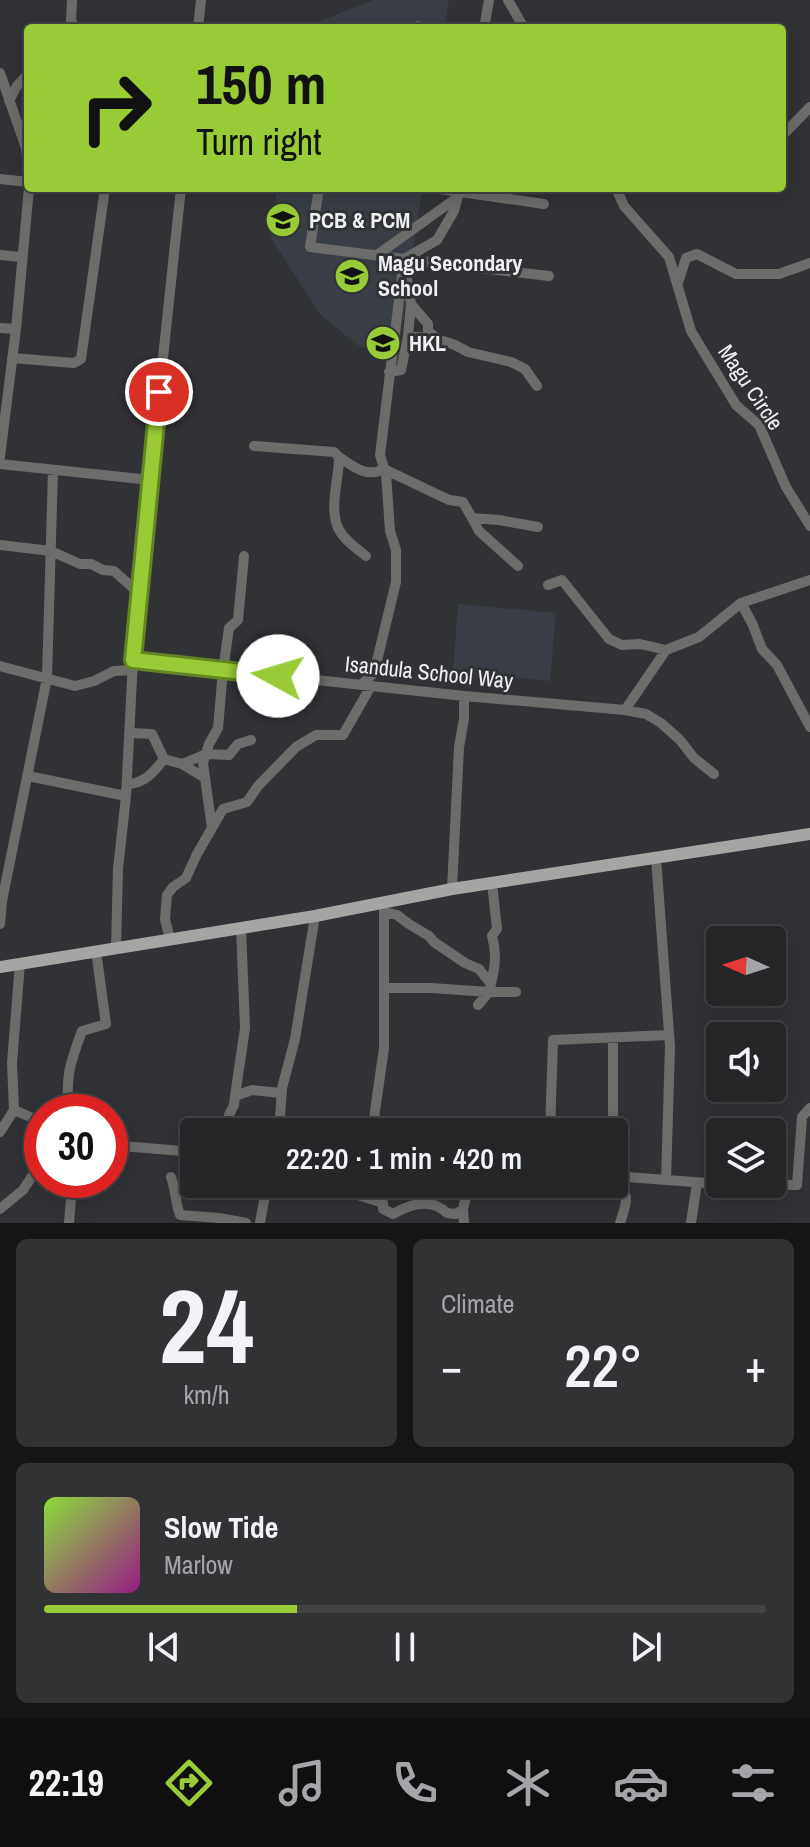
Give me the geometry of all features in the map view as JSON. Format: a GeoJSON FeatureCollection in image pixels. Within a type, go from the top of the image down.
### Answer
{"type":"FeatureCollection","features":[{"type":"Feature","properties":{"kind":"main road"},"geometry":{"type":"LineString","coordinates":[[0,967],[385,907],[452,889],[810,834]]}},
{"type":"Feature","properties":{"kind":"street"},"geometry":{"type":"LineString","coordinates":[[72,0],[73,24]]}},
{"type":"Feature","properties":{"kind":"street"},"geometry":{"type":"LineString","coordinates":[[198,24],[201,0]]}},
{"type":"Feature","properties":{"kind":"street"},"geometry":{"type":"LineString","coordinates":[[485,24],[489,0]]}},
{"type":"Feature","properties":{"kind":"street"},"geometry":{"type":"LineString","coordinates":[[508,0],[522,24]]}},
{"type":"Feature","properties":{"kind":"street"},"geometry":{"type":"LineString","coordinates":[[0,73],[24,142]]}},
{"type":"Feature","properties":{"kind":"street"},"geometry":{"type":"LineString","coordinates":[[9,101],[24,78]]}},
{"type":"Feature","properties":{"kind":"street"},"geometry":{"type":"LineString","coordinates":[[786,132],[810,107]]}},
{"type":"Feature","properties":{"kind":"street"},"geometry":{"type":"LineString","coordinates":[[0,179],[24,182]]}},
{"type":"Feature","properties":{"kind":"street"},"geometry":{"type":"LineString","coordinates":[[0,457],[29,192]]}},
{"type":"Feature","properties":{"kind":"street"},"geometry":{"type":"LineString","coordinates":[[12,358],[74,363],[81,359],[104,192]]}},
{"type":"Feature","properties":{"kind":"street"},"geometry":{"type":"LineString","coordinates":[[116,948],[118,869],[139,593],[182,192]]}},
{"type":"Feature","properties":{"kind":"street"},"geometry":{"type":"LineString","coordinates":[[318,192],[310,247],[549,276]]}},
{"type":"Feature","properties":{"kind":"street"},"geometry":{"type":"LineString","coordinates":[[377,255],[459,192],[544,204]]}},
{"type":"Feature","properties":{"kind":"street"},"geometry":{"type":"LineString","coordinates":[[404,259],[437,240],[454,211],[459,192]]}},
{"type":"Feature","properties":{"kind":"street","name":"Magu Circle"},"geometry":{"type":"LineString","coordinates":[[618,192],[624,206],[669,257],[691,331],[736,405],[759,425],[786,487],[810,526]]}},
{"type":"Feature","properties":{"kind":"street"},"geometry":{"type":"LineString","coordinates":[[677,285],[686,258],[697,254],[736,274],[779,274],[810,263]]}},
{"type":"Feature","properties":{"kind":"street"},"geometry":{"type":"LineString","coordinates":[[0,255],[21,257]]}},
{"type":"Feature","properties":{"kind":"street"},"geometry":{"type":"LineString","coordinates":[[389,372],[401,370],[408,336],[411,304],[404,259]]}},
{"type":"Feature","properties":{"kind":"street"},"geometry":{"type":"LineString","coordinates":[[170,939],[165,919],[167,895],[186,878],[223,809],[247,802],[265,778],[296,747],[316,735],[343,735],[374,673],[396,582],[396,550],[390,531],[380,455],[404,259]]}},
{"type":"Feature","properties":{"kind":"street"},"geometry":{"type":"LineString","coordinates":[[411,304],[428,324],[428,331],[437,339]]}},
{"type":"Feature","properties":{"kind":"street"},"geometry":{"type":"LineString","coordinates":[[0,328],[16,329]]}},
{"type":"Feature","properties":{"kind":"street"},"geometry":{"type":"LineString","coordinates":[[408,336],[437,339],[468,352],[511,362],[525,369],[537,386]]}},
{"type":"Feature","properties":{"kind":"street"},"geometry":{"type":"LineString","coordinates":[[254,446],[325,450],[334,452],[362,472],[376,473],[384,469]]}},
{"type":"Feature","properties":{"kind":"street"},"geometry":{"type":"LineString","coordinates":[[339,457],[334,512],[339,529],[366,556]]}},
{"type":"Feature","properties":{"kind":"street"},"geometry":{"type":"LineString","coordinates":[[0,464],[150,480]]}},
{"type":"Feature","properties":{"kind":"street"},"geometry":{"type":"LineString","coordinates":[[384,469],[449,500],[463,502],[479,531],[518,566]]}},
{"type":"Feature","properties":{"kind":"street"},"geometry":{"type":"LineString","coordinates":[[0,924],[1,905],[47,678],[53,470]]}},
{"type":"Feature","properties":{"kind":"street"},"geometry":{"type":"LineString","coordinates":[[472,518],[538,527]]}},
{"type":"Feature","properties":{"kind":"street"},"geometry":{"type":"LineString","coordinates":[[0,545],[51,551],[80,564],[114,571],[139,593]]}},
{"type":"Feature","properties":{"kind":"street"},"geometry":{"type":"LineString","coordinates":[[212,828],[203,763],[218,728],[229,628],[238,620],[244,556]]}},
{"type":"Feature","properties":{"kind":"street"},"geometry":{"type":"LineString","coordinates":[[548,585],[562,580],[609,639],[622,645],[640,644],[666,650]]}},
{"type":"Feature","properties":{"kind":"street"},"geometry":{"type":"LineString","coordinates":[[625,710],[666,650],[699,637],[741,603],[810,580]]}},
{"type":"Feature","properties":{"kind":"street"},"geometry":{"type":"LineString","coordinates":[[741,603],[762,649],[777,665],[810,727]]}},
{"type":"Feature","properties":{"kind":"street"},"geometry":{"type":"LineString","coordinates":[[0,666],[75,686],[133,665]]}},
{"type":"Feature","properties":{"kind":"street","name":"Isandula School Way"},"geometry":{"type":"LineString","coordinates":[[133,665],[223,670],[625,710],[646,714],[661,723],[714,774]]}},
{"type":"Feature","properties":{"kind":"street"},"geometry":{"type":"LineString","coordinates":[[452,889],[464,696]]}},
{"type":"Feature","properties":{"kind":"street"},"geometry":{"type":"LineString","coordinates":[[129,733],[152,734],[164,759],[182,764],[205,778]]}},
{"type":"Feature","properties":{"kind":"street"},"geometry":{"type":"LineString","coordinates":[[182,764],[206,754],[229,755],[238,744],[251,740]]}},
{"type":"Feature","properties":{"kind":"street"},"geometry":{"type":"LineString","coordinates":[[28,776],[126,790],[151,776],[164,759]]}},
{"type":"Feature","properties":{"kind":"street"},"geometry":{"type":"LineString","coordinates":[[656,858],[669,1035],[666,1180]]}},
{"type":"Feature","properties":{"kind":"street"},"geometry":{"type":"LineString","coordinates":[[478,1005],[490,988],[496,950],[492,936],[497,929],[492,883]]}},
{"type":"Feature","properties":{"kind":"street"},"geometry":{"type":"LineString","coordinates":[[385,907],[465,963],[479,969],[490,988]]}},
{"type":"Feature","properties":{"kind":"street"},"geometry":{"type":"LineString","coordinates":[[374,1118],[384,1048],[385,907]]}},
{"type":"Feature","properties":{"kind":"street"},"geometry":{"type":"LineString","coordinates":[[280,1118],[281,1093],[295,1039],[315,916]]}},
{"type":"Feature","properties":{"kind":"street"},"geometry":{"type":"LineString","coordinates":[[229,1118],[234,1105],[245,1028],[241,928]]}},
{"type":"Feature","properties":{"kind":"street"},"geometry":{"type":"LineString","coordinates":[[67,1094],[68,1070],[82,1031],[106,1024],[96,951]]}},
{"type":"Feature","properties":{"kind":"street"},"geometry":{"type":"LineString","coordinates":[[0,1132],[14,1110],[12,1063],[20,963]]}},
{"type":"Feature","properties":{"kind":"street"},"geometry":{"type":"LineString","coordinates":[[386,988],[490,988],[516,992]]}},
{"type":"Feature","properties":{"kind":"street"},"geometry":{"type":"LineString","coordinates":[[550,1118],[553,1040],[669,1035]]}},
{"type":"Feature","properties":{"kind":"street"},"geometry":{"type":"LineString","coordinates":[[613,1038],[613,1118]]}},
{"type":"Feature","properties":{"kind":"street"},"geometry":{"type":"LineString","coordinates":[[235,1096],[252,1090],[281,1093]]}},
{"type":"Feature","properties":{"kind":"street"},"geometry":{"type":"LineString","coordinates":[[786,1185],[797,1185],[802,1117],[810,1108]]}},
{"type":"Feature","properties":{"kind":"street"},"geometry":{"type":"LineString","coordinates":[[14,1110],[24,1114]]}},
{"type":"Feature","properties":{"kind":"street"},"geometry":{"type":"LineString","coordinates":[[128,1146],[180,1151]]}},
{"type":"Feature","properties":{"kind":"street"},"geometry":{"type":"LineString","coordinates":[[171,1177],[180,1215],[246,1223]]}},
{"type":"Feature","properties":{"kind":"street"},"geometry":{"type":"LineString","coordinates":[[628,1177],[706,1183]]}},
{"type":"Feature","properties":{"kind":"street"},"geometry":{"type":"LineString","coordinates":[[691,1223],[697,1183]]}},
{"type":"Feature","properties":{"kind":"street"},"geometry":{"type":"LineString","coordinates":[[0,1209],[24,1188]]}},
{"type":"Feature","properties":{"kind":"street"},"geometry":{"type":"LineString","coordinates":[[69,1223],[71,1198]]}},
{"type":"Feature","properties":{"kind":"street"},"geometry":{"type":"LineString","coordinates":[[260,1223],[264,1198]]}},
{"type":"Feature","properties":{"kind":"street"},"geometry":{"type":"LineString","coordinates":[[367,1198],[383,1203],[383,1209],[393,1214],[408,1205],[429,1204],[456,1214],[463,1209]]}},
{"type":"Feature","properties":{"kind":"street"},"geometry":{"type":"LineString","coordinates":[[464,1223],[466,1198]]}},
{"type":"Feature","properties":{"kind":"street"},"geometry":{"type":"LineString","coordinates":[[620,1223],[626,1198]]}},
{"type":"Feature","properties":{"kind":"shaded area"},"geometry":{"type":"Polygon","coordinates":[[[373,0],[449,0],[446,24],[312,24],[373,0]]]}},
{"type":"Feature","properties":{"kind":"shaded area","name":"Magu Secondary School"},"geometry":{"type":"Polygon","coordinates":[[[277,192],[421,192],[397,364],[356,344],[320,314],[271,238],[277,192]]]}},
{"type":"Feature","properties":{"kind":"shaded area"},"geometry":{"type":"Polygon","coordinates":[[[458,604],[556,613],[550,681],[453,672],[458,604]]]}},
{"type":"Feature","properties":{"kind":"place","name":"PCB & PCM"},"geometry":{"type":"Point","coordinates":[283,220]}},
{"type":"Feature","properties":{"kind":"place","name":"Magu Secondary School"},"geometry":{"type":"Point","coordinates":[352,276]}},
{"type":"Feature","properties":{"kind":"place","name":"HKL"},"geometry":{"type":"Point","coordinates":[383,343]}},
{"type":"Feature","properties":{"kind":"route"},"geometry":{"type":"LineString","coordinates":[[159,392],[133,660],[278,676]]}}]}
